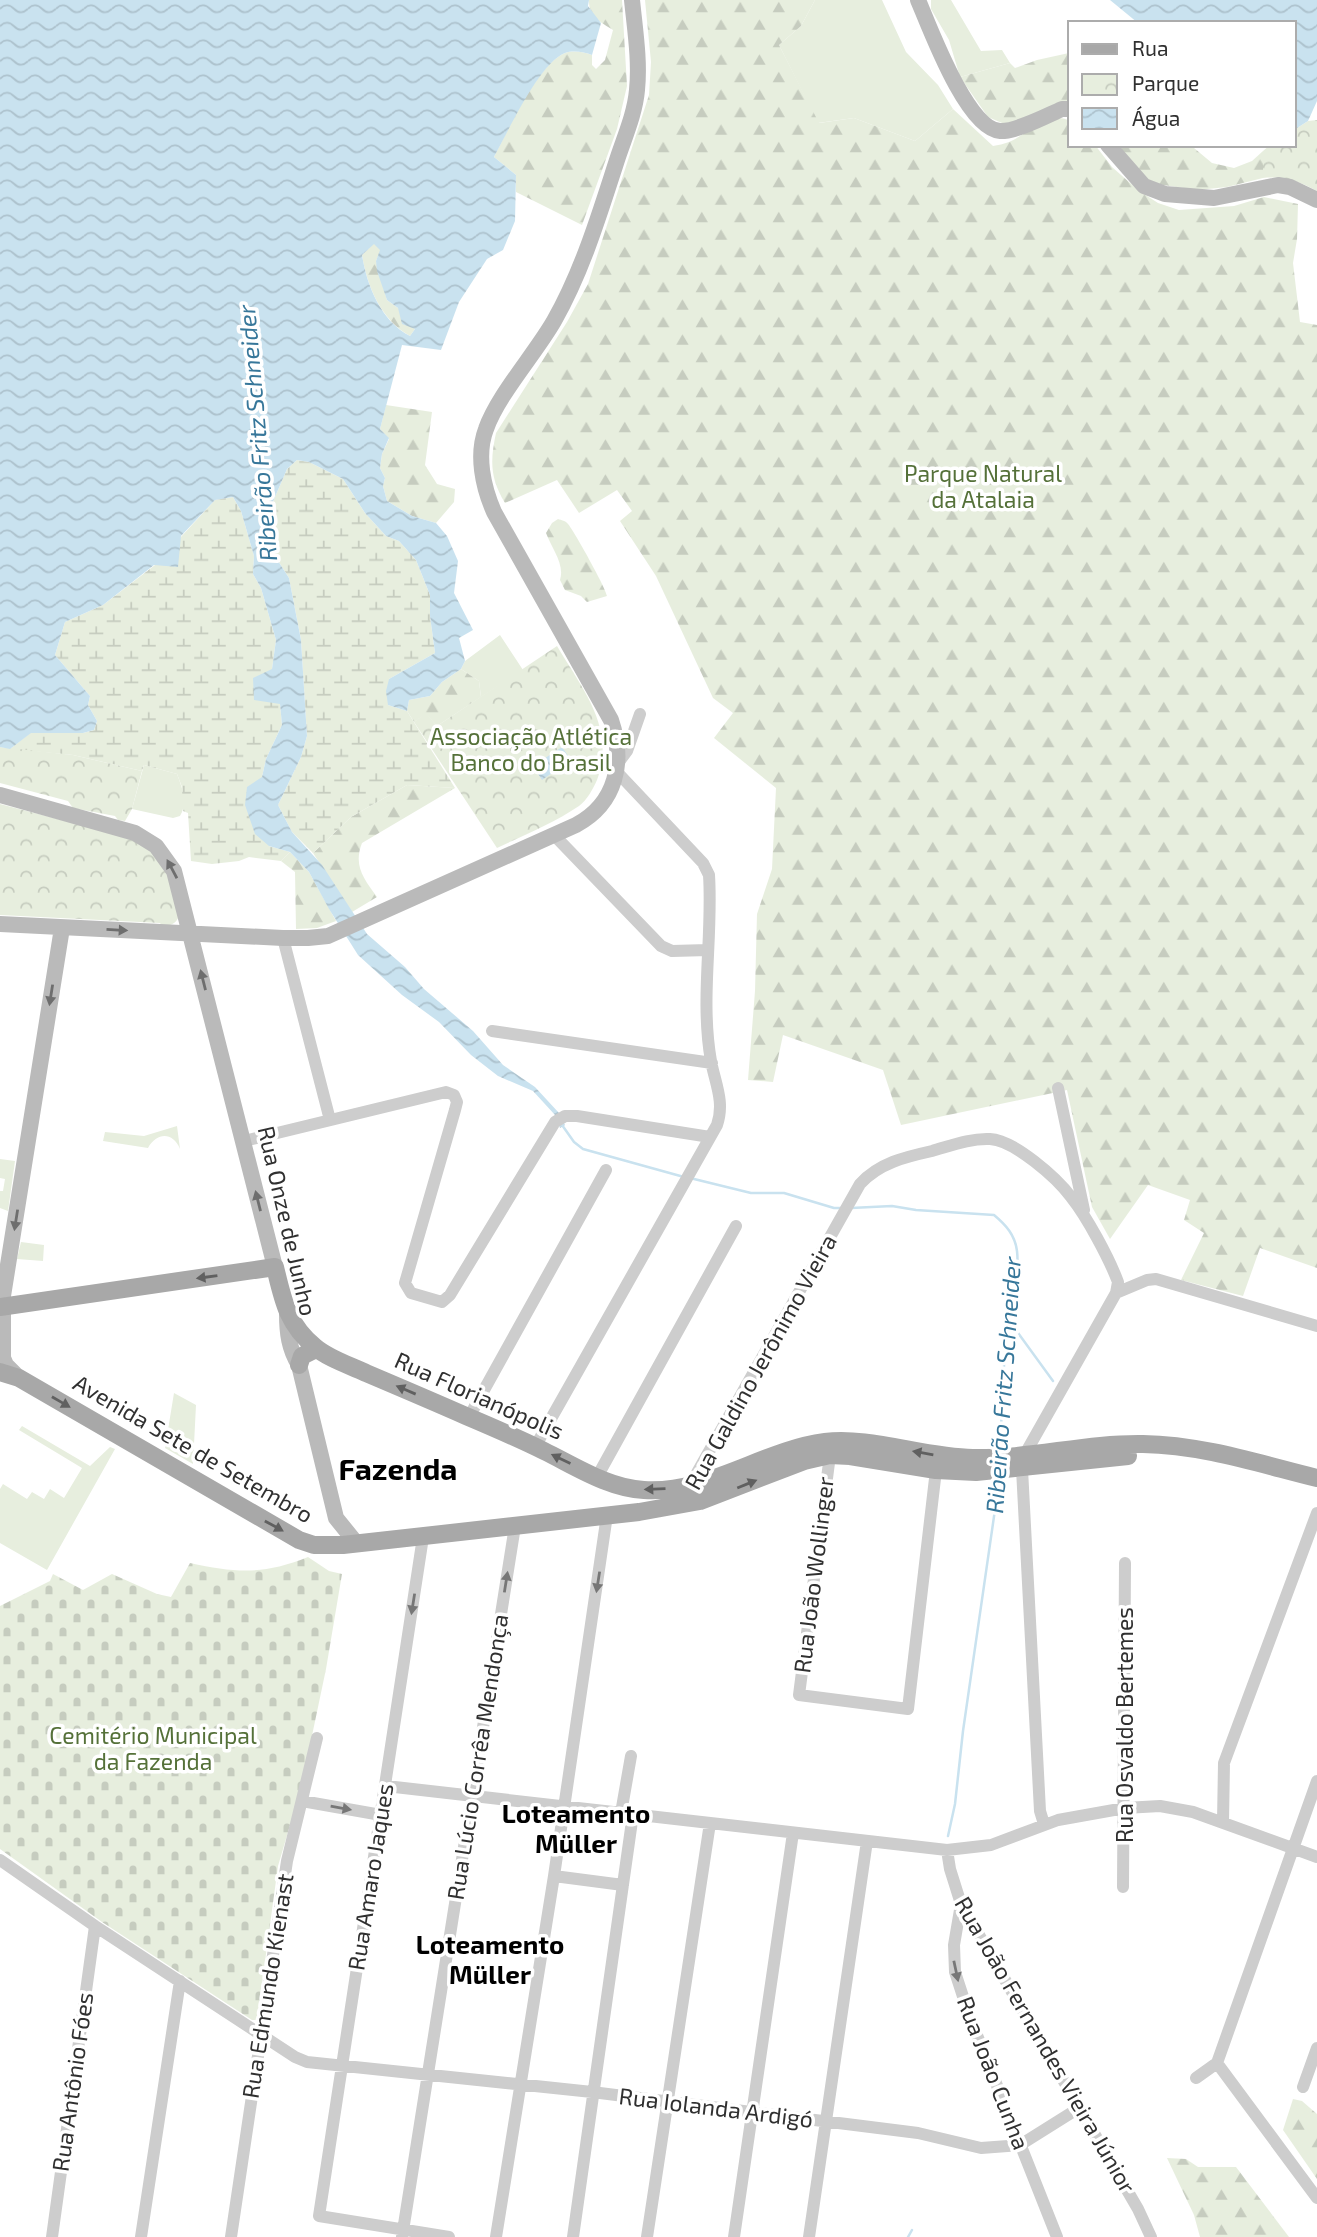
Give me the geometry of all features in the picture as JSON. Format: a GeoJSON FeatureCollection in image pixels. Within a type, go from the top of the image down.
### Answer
{"type":"FeatureCollection","features":[{"type":"Feature","properties":{"kind":"main road"},"geometry":{"type":"LineString","coordinates":[[1,1307],[275,1267]]}},
{"type":"Feature","properties":{"kind":"main road","name":"Rua Onze de Junho"},"geometry":{"type":"LineString","coordinates":[[275,1267],[287,1314]]}},
{"type":"Feature","properties":{"kind":"main road","name":"Rua Florianópolis"},"geometry":{"type":"LineString","coordinates":[[287,1314],[299,1332],[316,1349],[338,1361],[469,1417],[597,1477],[623,1487],[685,1495]]}},
{"type":"Feature","properties":{"kind":"main road"},"geometry":{"type":"LineString","coordinates":[[299,1365],[302,1356],[316,1349]]}},
{"type":"Feature","properties":{"kind":"main road","name":"Avenida Sete de Setembro"},"geometry":{"type":"LineString","coordinates":[[0,1372],[19,1378],[299,1540],[330,1546],[639,1512],[685,1495]]}},
{"type":"Feature","properties":{"kind":"main road"},"geometry":{"type":"LineString","coordinates":[[685,1495],[802,1447],[828,1441],[855,1442],[990,1465]]}},
{"type":"Feature","properties":{"kind":"main road"},"geometry":{"type":"LineString","coordinates":[[1018,1462],[1098,1445],[1164,1445],[1213,1452],[1317,1478]]}},
{"type":"Feature","properties":{"kind":"main road"},"geometry":{"type":"LineString","coordinates":[[685,1495],[717,1496],[804,1461],[830,1455],[850,1455],[936,1470],[1117,1455],[1171,1457],[1223,1466],[1317,1491]]}},
{"type":"Feature","properties":{"kind":"main road"},"geometry":{"type":"LineString","coordinates":[[613,1514],[625,1501],[623,1487]]}},
{"type":"Feature","properties":{"kind":"street"},"geometry":{"type":"LineString","coordinates":[[535,1447],[717,1125],[721,1106],[707,1021],[710,881],[707,868],[618,768],[618,743],[611,720],[494,512],[485,488],[482,457],[485,430],[492,415],[558,314],[584,257],[605,197],[637,93],[638,65],[632,0]]}},
{"type":"Feature","properties":{"kind":"street"},"geometry":{"type":"LineString","coordinates":[[918,0],[941,57],[964,99],[984,122],[998,132],[1014,129],[1068,109]]}},
{"type":"Feature","properties":{"kind":"street"},"geometry":{"type":"LineString","coordinates":[[1110,147],[1144,186],[1165,194],[1214,198],[1278,185],[1290,187],[1317,200]]}},
{"type":"Feature","properties":{"kind":"street"},"geometry":{"type":"LineString","coordinates":[[0,924],[283,937],[318,937],[339,932],[586,819],[609,793],[640,714]]}},
{"type":"Feature","properties":{"kind":"street","name":"Rua Onze de Junho"},"geometry":{"type":"LineString","coordinates":[[0,795],[122,828],[145,838],[165,856],[174,871],[275,1267]]}},
{"type":"Feature","properties":{"kind":"street"},"geometry":{"type":"LineString","coordinates":[[554,835],[661,946],[672,951],[708,950]]}},
{"type":"Feature","properties":{"kind":"street"},"geometry":{"type":"LineString","coordinates":[[19,1378],[3,1359],[1,1307],[62,928]]}},
{"type":"Feature","properties":{"kind":"street"},"geometry":{"type":"LineString","coordinates":[[283,937],[330,1120]]}},
{"type":"Feature","properties":{"kind":"street"},"geometry":{"type":"LineString","coordinates":[[492,1031],[712,1063]]}},
{"type":"Feature","properties":{"kind":"street"},"geometry":{"type":"LineString","coordinates":[[1044,1824],[1040,1811],[1018,1462],[1118,1286],[1086,1221],[1058,1088]]}},
{"type":"Feature","properties":{"kind":"street"},"geometry":{"type":"LineString","coordinates":[[244,1141],[446,1092],[454,1095],[457,1102],[455,1110],[405,1283],[411,1293],[442,1302],[560,1119],[710,1137]]}},
{"type":"Feature","properties":{"kind":"street","name":"Rua Galdino Jerônimo Vieira"},"geometry":{"type":"LineString","coordinates":[[685,1495],[850,1201],[869,1173],[921,1153],[974,1140],[991,1139],[1004,1142],[1033,1161],[1072,1198],[1086,1221]]}},
{"type":"Feature","properties":{"kind":"street"},"geometry":{"type":"LineString","coordinates":[[469,1417],[606,1170]]}},
{"type":"Feature","properties":{"kind":"street"},"geometry":{"type":"LineString","coordinates":[[597,1477],[736,1226]]}},
{"type":"Feature","properties":{"kind":"street"},"geometry":{"type":"LineString","coordinates":[[1115,1293],[1156,1279],[1317,1326]]}},
{"type":"Feature","properties":{"kind":"street","name":"Rua Onze de Junho"},"geometry":{"type":"LineString","coordinates":[[287,1314],[287,1335],[293,1356],[299,1365],[336,1518],[356,1544]]}},
{"type":"Feature","properties":{"kind":"street","name":"Rua João Wollinger"},"geometry":{"type":"LineString","coordinates":[[830,1455],[799,1695],[908,1709],[936,1470]]}},
{"type":"Feature","properties":{"kind":"street"},"geometry":{"type":"LineString","coordinates":[[1223,1822],[1224,1763],[1317,1513]]}},
{"type":"Feature","properties":{"kind":"street"},"geometry":{"type":"LineString","coordinates":[[496,2237],[563,1806],[613,1514]]}},
{"type":"Feature","properties":{"kind":"street","name":"Rua Onze de Junho"},"geometry":{"type":"LineString","coordinates":[[330,1546],[336,1518]]}},
{"type":"Feature","properties":{"kind":"street","name":"Rua Lúcio Corrêa Mendonça"},"geometry":{"type":"LineString","coordinates":[[403,2233],[515,1526]]}},
{"type":"Feature","properties":{"kind":"street","name":"Rua Amaro Jaques"},"geometry":{"type":"LineString","coordinates":[[403,2233],[319,2216],[423,1537]]}},
{"type":"Feature","properties":{"kind":"street","name":"Rua Osvaldo Bertemes"},"geometry":{"type":"LineString","coordinates":[[1123,1887],[1125,1563]]}},
{"type":"Feature","properties":{"kind":"street","name":"Rua Edmundo Kienast"},"geometry":{"type":"LineString","coordinates":[[231,2237],[259,2034],[287,1861],[317,1738]]}},
{"type":"Feature","properties":{"kind":"street"},"geometry":{"type":"LineString","coordinates":[[573,2237],[623,1885],[631,1756]]}},
{"type":"Feature","properties":{"kind":"street"},"geometry":{"type":"LineString","coordinates":[[1196,2078],[1217,2063],[1317,1781]]}},
{"type":"Feature","properties":{"kind":"street"},"geometry":{"type":"LineString","coordinates":[[386,1786],[947,1850],[991,1845],[1044,1824],[1125,1808],[1172,1807],[1223,1822],[1317,1857]]}},
{"type":"Feature","properties":{"kind":"street"},"geometry":{"type":"LineString","coordinates":[[302,1801],[381,1815]]}},
{"type":"Feature","properties":{"kind":"street"},"geometry":{"type":"LineString","coordinates":[[647,2237],[709,1823]]}},
{"type":"Feature","properties":{"kind":"street"},"geometry":{"type":"LineString","coordinates":[[734,2237],[793,1833]]}},
{"type":"Feature","properties":{"kind":"street"},"geometry":{"type":"LineString","coordinates":[[809,2237],[867,1841]]}},
{"type":"Feature","properties":{"kind":"street","name":"Rua João Fernandes Vieira Júnior"},"geometry":{"type":"LineString","coordinates":[[947,1850],[961,1903],[1144,2220],[1151,2237]]}},
{"type":"Feature","properties":{"kind":"street","name":"Rua Iolanda Ardigó"},"geometry":{"type":"LineString","coordinates":[[0,1860],[95,1926],[301,2060],[592,2092],[918,2133],[981,2148],[1020,2145],[1079,2108]]}},
{"type":"Feature","properties":{"kind":"street"},"geometry":{"type":"LineString","coordinates":[[554,1876],[623,1885]]}},
{"type":"Feature","properties":{"kind":"street","name":"Rua João Cunha"},"geometry":{"type":"LineString","coordinates":[[961,1903],[954,1945],[955,1972],[969,2015],[1057,2237]]}},
{"type":"Feature","properties":{"kind":"street","name":"Rua Antônio Fóes"},"geometry":{"type":"LineString","coordinates":[[52,2237],[95,1926]]}},
{"type":"Feature","properties":{"kind":"street"},"geometry":{"type":"LineString","coordinates":[[141,2237],[180,1982]]}},
{"type":"Feature","properties":{"kind":"street"},"geometry":{"type":"LineString","coordinates":[[1303,2087],[1317,2048]]}},
{"type":"Feature","properties":{"kind":"street"},"geometry":{"type":"LineString","coordinates":[[1217,2063],[1317,2198]]}},
{"type":"Feature","properties":{"kind":"street"},"geometry":{"type":"LineString","coordinates":[[403,2233],[449,2237]]}},
{"type":"Feature","properties":{"kind":"green space"},"geometry":{"type":"Polygon","coordinates":[[[589,0],[622,0],[627,86],[617,129],[582,225],[516,192],[516,175],[494,157],[524,99],[555,59],[568,52],[586,53],[592,55],[592,65],[596,69],[605,60],[613,30],[593,14],[589,0]]]}},
{"type":"Feature","properties":{"kind":"green space","name":"Parque Natural da Atalaia"},"geometry":{"type":"Polygon","coordinates":[[[645,0],[815,0],[801,26],[779,45],[819,123],[854,118],[915,141],[953,109],[993,146],[1009,142],[1038,124],[1062,118],[1068,120],[1068,147],[1097,147],[1112,167],[1158,203],[1179,210],[1234,206],[1264,197],[1298,204],[1293,263],[1300,322],[1317,325],[1317,1268],[1260,1248],[1243,1296],[1181,1280],[1204,1233],[1184,1220],[1190,1200],[1148,1185],[1110,1239],[1092,1207],[1067,1090],[901,1125],[883,1070],[783,1035],[773,1082],[748,1080],[755,991],[757,914],[772,869],[776,788],[714,738],[733,713],[713,698],[656,576],[620,521],[632,511],[617,490],[579,513],[557,480],[505,503],[496,485],[493,469],[496,433],[588,284],[649,95],[651,62],[645,0]]]}},
{"type":"Feature","properties":{"kind":"green space"},"geometry":{"type":"Polygon","coordinates":[[[815,0],[882,0],[906,52],[938,85],[953,109],[915,141],[854,118],[818,123],[779,45],[801,26],[815,0]]]}},
{"type":"Feature","properties":{"kind":"green space"},"geometry":{"type":"Polygon","coordinates":[[[931,0],[951,0],[981,51],[1002,50],[1010,63],[960,77],[949,40],[931,9],[931,0]]]}},
{"type":"Feature","properties":{"kind":"green space"},"geometry":{"type":"Polygon","coordinates":[[[1068,53],[1068,101],[1009,124],[988,117],[960,77],[1010,63],[1015,68],[1068,53]]]}},
{"type":"Feature","properties":{"kind":"green space"},"geometry":{"type":"Polygon","coordinates":[[[1317,120],[1317,191],[1291,180],[1263,178],[1263,151],[1268,147],[1296,147],[1296,129],[1308,121],[1317,120]]]}},
{"type":"Feature","properties":{"kind":"green space"},"geometry":{"type":"Polygon","coordinates":[[[1119,147],[1194,148],[1212,163],[1234,168],[1252,161],[1263,151],[1263,178],[1227,187],[1198,190],[1147,181],[1119,147]]]}},
{"type":"Feature","properties":{"kind":"green space"},"geometry":{"type":"Polygon","coordinates":[[[374,243],[381,250],[376,261],[387,300],[398,308],[415,329],[410,336],[383,312],[372,290],[362,255],[374,243]]]}},
{"type":"Feature","properties":{"kind":"green space"},"geometry":{"type":"Polygon","coordinates":[[[386,405],[432,412],[425,465],[437,484],[455,489],[454,502],[436,523],[412,516],[387,501],[383,486],[385,478],[380,468],[382,454],[389,439],[380,429],[386,405]]]}},
{"type":"Feature","properties":{"kind":"green space"},"geometry":{"type":"Polygon","coordinates":[[[297,460],[309,462],[343,479],[365,513],[386,536],[399,541],[416,560],[430,595],[435,653],[389,679],[388,705],[407,711],[455,788],[407,785],[351,817],[313,853],[292,832],[278,805],[301,757],[307,736],[301,640],[289,578],[273,553],[272,504],[287,469],[297,460]]]}},
{"type":"Feature","properties":{"kind":"green space"},"geometry":{"type":"Polygon","coordinates":[[[233,497],[241,511],[254,556],[253,574],[261,588],[276,640],[272,669],[282,725],[266,759],[262,777],[269,846],[290,852],[281,861],[249,857],[212,864],[191,861],[188,813],[183,811],[182,787],[177,774],[144,765],[142,771],[73,755],[10,749],[30,733],[83,733],[94,730],[97,721],[88,705],[90,696],[55,655],[65,622],[103,605],[155,565],[215,500],[233,497]]]}},
{"type":"Feature","properties":{"kind":"green space"},"geometry":{"type":"Polygon","coordinates":[[[558,519],[566,522],[571,529],[607,596],[587,602],[581,596],[565,590],[560,580],[559,562],[546,533],[558,519]]]}},
{"type":"Feature","properties":{"kind":"green space"},"geometry":{"type":"Polygon","coordinates":[[[500,635],[523,670],[481,697],[479,681],[461,669],[465,661],[500,635]]]}},
{"type":"Feature","properties":{"kind":"green space","name":"Associação Atlética Banco do Brasil"},"geometry":{"type":"Polygon","coordinates":[[[557,646],[586,694],[600,726],[602,761],[597,780],[590,794],[579,806],[497,848],[414,722],[426,713],[437,726],[557,646]]]}},
{"type":"Feature","properties":{"kind":"green space"},"geometry":{"type":"Polygon","coordinates":[[[461,669],[479,681],[481,697],[437,726],[426,714],[414,722],[407,711],[409,700],[430,696],[442,682],[461,669]]]}},
{"type":"Feature","properties":{"kind":"green space"},"geometry":{"type":"Polygon","coordinates":[[[0,747],[73,755],[142,771],[132,809],[125,821],[118,820],[115,816],[73,808],[68,801],[0,783],[0,747]]]}},
{"type":"Feature","properties":{"kind":"green space"},"geometry":{"type":"Polygon","coordinates":[[[144,765],[177,774],[184,800],[180,816],[173,818],[132,809],[144,765]]]}},
{"type":"Feature","properties":{"kind":"green space"},"geometry":{"type":"Polygon","coordinates":[[[407,785],[455,788],[362,843],[359,865],[377,897],[352,912],[313,853],[351,817],[407,785]]]}},
{"type":"Feature","properties":{"kind":"green space"},"geometry":{"type":"Polygon","coordinates":[[[0,804],[77,824],[114,830],[151,849],[167,873],[178,919],[168,926],[162,926],[160,923],[0,915],[0,804]]]}},
{"type":"Feature","properties":{"kind":"green space"},"geometry":{"type":"Polygon","coordinates":[[[290,852],[309,872],[336,921],[317,928],[296,929],[295,872],[281,861],[290,852]]]}},
{"type":"Feature","properties":{"kind":"green space"},"geometry":{"type":"Polygon","coordinates":[[[177,1126],[180,1149],[173,1139],[165,1136],[156,1139],[148,1148],[103,1141],[105,1132],[144,1136],[177,1126]]]}},
{"type":"Feature","properties":{"kind":"green space"},"geometry":{"type":"Polygon","coordinates":[[[0,1159],[15,1161],[8,1211],[0,1208],[0,1191],[3,1191],[5,1179],[0,1178],[0,1159]]]}},
{"type":"Feature","properties":{"kind":"green space"},"geometry":{"type":"Polygon","coordinates":[[[21,1242],[44,1245],[43,1261],[17,1259],[21,1242]]]}},
{"type":"Feature","properties":{"kind":"green space"},"geometry":{"type":"Polygon","coordinates":[[[174,1393],[196,1405],[193,1464],[165,1448],[174,1393]]]}},
{"type":"Feature","properties":{"kind":"green space"},"geometry":{"type":"Polygon","coordinates":[[[22,1426],[90,1466],[110,1447],[115,1449],[47,1570],[0,1543],[0,1489],[3,1484],[27,1499],[32,1492],[44,1499],[50,1489],[64,1498],[82,1468],[19,1430],[22,1426]]]}},
{"type":"Feature","properties":{"kind":"green space","name":"Cemitério Municipal da Fazenda"},"geometry":{"type":"Polygon","coordinates":[[[308,1557],[329,1571],[342,1574],[326,1669],[301,1788],[278,1866],[257,2020],[252,2020],[102,1922],[0,1849],[0,1606],[50,1581],[53,1574],[83,1590],[112,1574],[157,1594],[171,1597],[190,1563],[222,1569],[250,1570],[277,1567],[308,1557]]]}},
{"type":"Feature","properties":{"kind":"green space"},"geometry":{"type":"Polygon","coordinates":[[[1293,2099],[1302,2101],[1317,2114],[1317,2179],[1283,2130],[1293,2099]]]}},
{"type":"Feature","properties":{"kind":"green space"},"geometry":{"type":"Polygon","coordinates":[[[1167,2158],[1186,2159],[1198,2167],[1236,2167],[1289,2237],[1200,2237],[1194,2215],[1167,2158]]]}},
{"type":"Feature","properties":{"kind":"water"},"geometry":{"type":"Polygon","coordinates":[[[0,0],[589,0],[588,6],[601,23],[592,55],[571,52],[555,59],[525,99],[494,157],[516,175],[515,221],[503,250],[487,259],[459,302],[441,350],[402,345],[380,429],[389,438],[382,454],[380,468],[385,478],[383,486],[387,501],[412,516],[436,523],[447,536],[458,561],[454,593],[473,630],[459,638],[465,661],[461,669],[442,682],[430,696],[409,700],[407,711],[388,705],[386,691],[389,679],[435,653],[430,595],[416,560],[399,541],[386,536],[365,513],[343,479],[309,462],[297,460],[287,469],[272,504],[273,553],[289,578],[301,640],[307,736],[301,757],[278,805],[292,832],[322,865],[367,934],[473,1031],[503,1065],[535,1087],[559,1113],[565,1125],[560,1128],[555,1115],[533,1091],[498,1076],[471,1055],[439,1022],[402,995],[358,955],[309,872],[290,852],[269,846],[255,834],[245,805],[247,787],[262,777],[266,759],[282,725],[280,704],[254,700],[253,678],[272,669],[276,640],[261,588],[253,574],[254,556],[241,511],[233,497],[215,500],[181,536],[178,567],[154,565],[103,605],[65,622],[55,655],[90,696],[88,705],[97,721],[94,730],[83,733],[31,733],[10,749],[0,747],[0,0]],[[374,244],[362,255],[368,279],[383,312],[410,336],[415,329],[402,324],[398,308],[387,300],[377,271],[376,261],[380,250],[374,244]]]}},
{"type":"Feature","properties":{"kind":"water"},"geometry":{"type":"Polygon","coordinates":[[[1110,0],[1317,0],[1317,101],[1308,121],[1296,129],[1296,21],[1136,21],[1110,0]]]}},
{"type":"Feature","properties":{"kind":"water"},"geometry":{"type":"Polygon","coordinates":[[[562,747],[571,760],[542,780],[533,766],[562,747]]]}},
{"type":"Feature","properties":{"kind":"waterway","name":"Ribeirão Fritz Schneider"},"geometry":{"type":"LineString","coordinates":[[562,1125],[574,1142],[583,1149],[684,1177]]}},
{"type":"Feature","properties":{"kind":"waterway","name":"Ribeirão Fritz Schneider"},"geometry":{"type":"LineString","coordinates":[[690,1178],[751,1193],[784,1193],[841,1208]]}},
{"type":"Feature","properties":{"kind":"waterway","name":"Ribeirão Fritz Schneider"},"geometry":{"type":"LineString","coordinates":[[851,1208],[892,1206],[994,1215],[1012,1235],[1018,1261],[1007,1332],[1000,1451]]}},
{"type":"Feature","properties":{"kind":"waterway"},"geometry":{"type":"LineString","coordinates":[[1010,1322],[1053,1381]]}},
{"type":"Feature","properties":{"kind":"waterway","name":"Ribeirão Fritz Schneider"},"geometry":{"type":"LineString","coordinates":[[948,1836],[955,1804],[1000,1475]]}},
{"type":"Feature","properties":{"kind":"waterway","name":"Ribeirão Fritz Schneider"},"geometry":{"type":"LineString","coordinates":[[908,2237],[912,2230]]}},
{"type":"Feature","properties":{"kind":"district","name":"Fazenda"},"geometry":{"type":"Point","coordinates":[398,1470]}},
{"type":"Feature","properties":{"kind":"district","name":"Loteamento Müller"},"geometry":{"type":"Point","coordinates":[576,1829]}},
{"type":"Feature","properties":{"kind":"district","name":"Loteamento Müller"},"geometry":{"type":"Point","coordinates":[490,1960]}}]}
